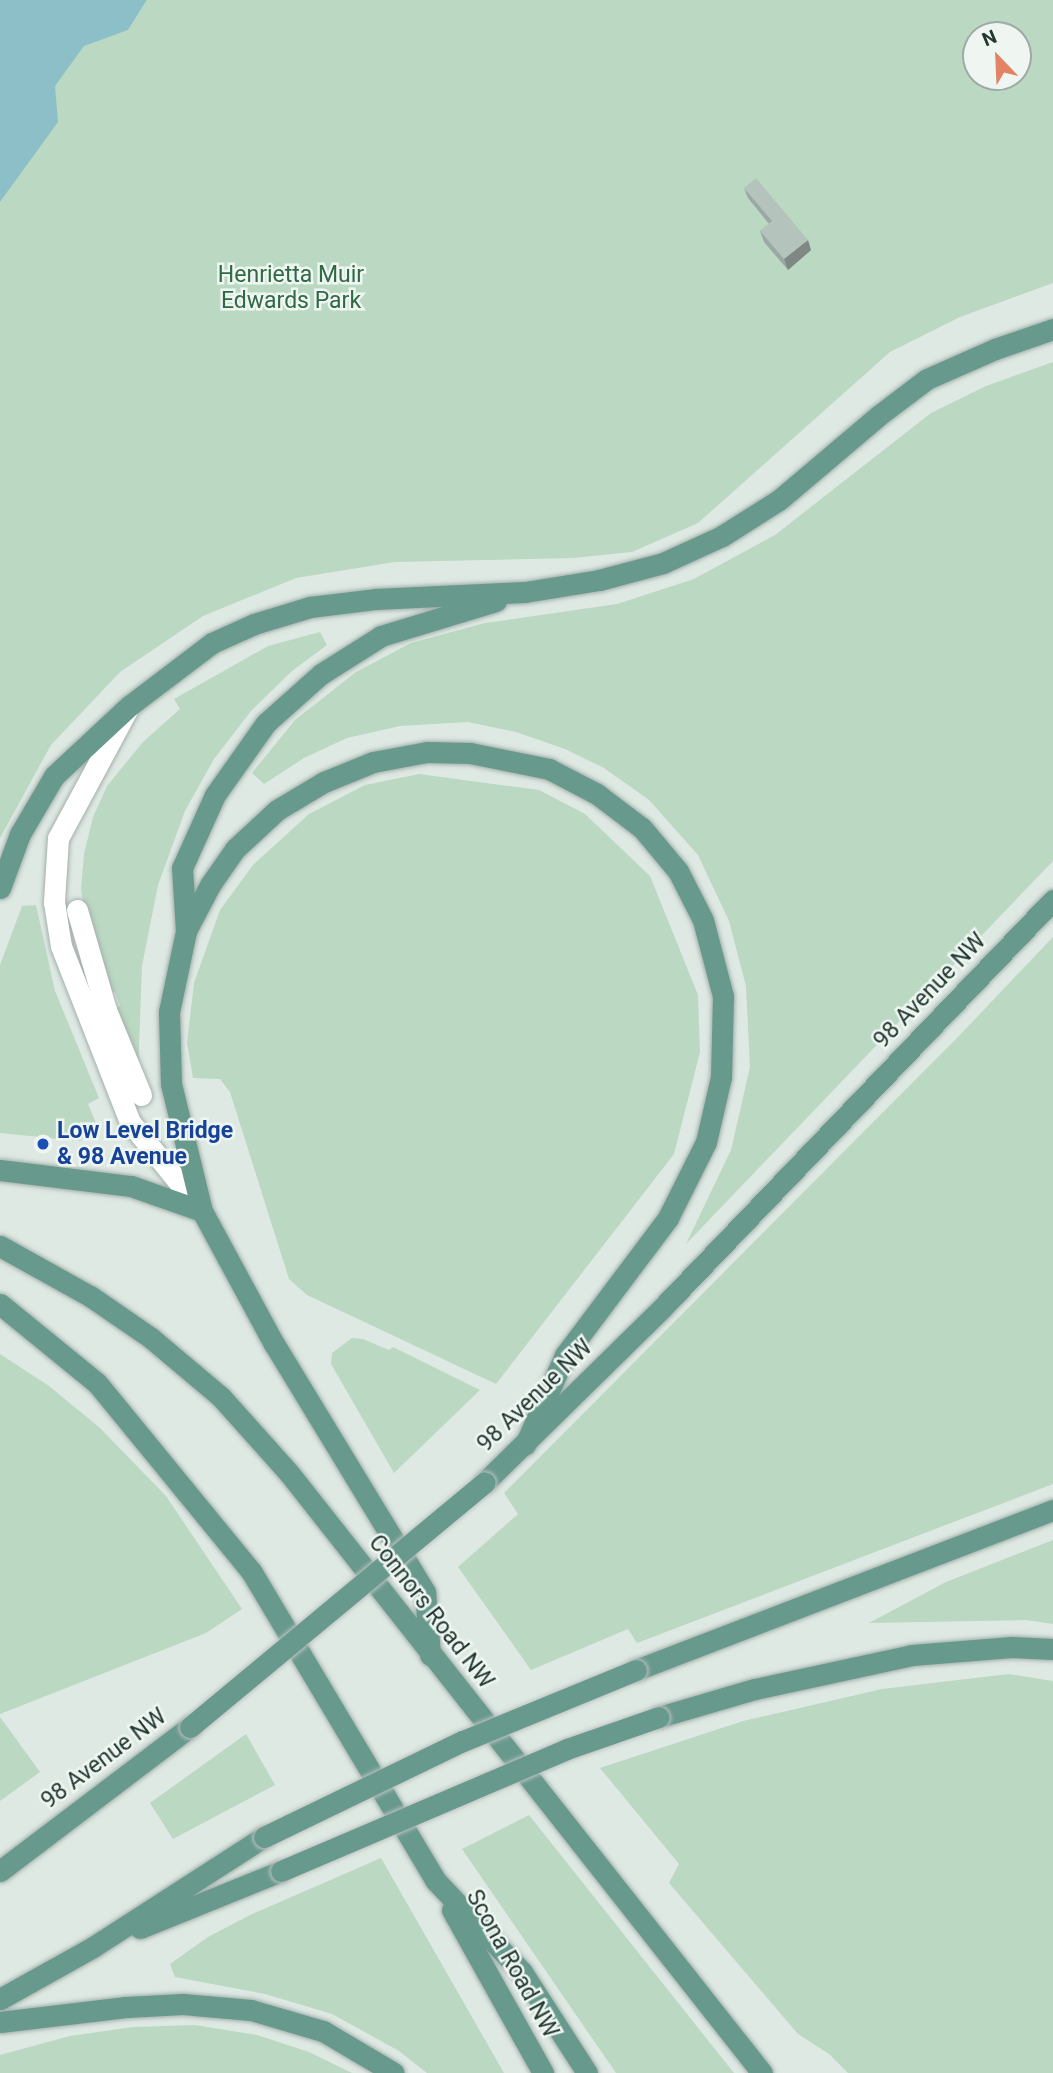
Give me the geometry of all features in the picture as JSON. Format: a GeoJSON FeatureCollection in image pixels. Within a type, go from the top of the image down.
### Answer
{"type":"FeatureCollection","features":[{"type":"Feature","properties":{"kind":"main road"},"geometry":{"type":"LineString","coordinates":[[0,888],[20,834],[54,776],[129,706],[212,643],[254,624],[310,607],[374,599],[525,592],[599,580],[663,563],[722,536],[779,500],[878,416],[928,379],[995,349],[1053,328]]}},
{"type":"Feature","properties":{"kind":"main road"},"geometry":{"type":"LineString","coordinates":[[430,1655],[425,1592],[274,1344],[202,1211],[171,1084],[169,1012],[186,931],[182,867],[215,795],[267,723],[321,674],[381,636],[525,592]]}},
{"type":"Feature","properties":{"kind":"main road"},"geometry":{"type":"LineString","coordinates":[[186,931],[210,885],[235,849],[277,810],[324,782],[373,762],[427,752],[470,752],[549,769],[597,794],[642,828],[678,871],[703,920],[723,996],[721,1077],[706,1142],[668,1218],[565,1355],[525,1445]]}},
{"type":"Feature","properties":{"kind":"main road","name":"98 Avenue NW"},"geometry":{"type":"LineString","coordinates":[[0,1871],[190,1727],[485,1482],[663,1307],[1053,900]]}},
{"type":"Feature","properties":{"kind":"main road"},"geometry":{"type":"LineString","coordinates":[[0,1170],[131,1186],[202,1211]]}},
{"type":"Feature","properties":{"kind":"main road","name":"Connors Road NW"},"geometry":{"type":"LineString","coordinates":[[0,1246],[90,1296],[151,1338],[220,1397],[289,1473],[762,2073]]}},
{"type":"Feature","properties":{"kind":"main road"},"geometry":{"type":"LineString","coordinates":[[0,1304],[97,1383],[251,1571],[435,1880],[522,1972],[587,2073]]}},
{"type":"Feature","properties":{"kind":"main road"},"geometry":{"type":"LineString","coordinates":[[0,1999],[93,1947],[264,1837],[463,1741],[636,1670],[1053,1510]]}},
{"type":"Feature","properties":{"kind":"main road"},"geometry":{"type":"LineString","coordinates":[[93,1947],[281,1871],[567,1749],[659,1717],[755,1689],[912,1655],[1012,1647],[1053,1649]]}},
{"type":"Feature","properties":{"kind":"main road","name":"Scona Road NW"},"geometry":{"type":"LineString","coordinates":[[435,1880],[543,2073]]}},
{"type":"Feature","properties":{"kind":"main road"},"geometry":{"type":"LineString","coordinates":[[0,2022],[172,2005],[251,2010],[323,2031],[394,2073]]}},
{"type":"Feature","properties":{"kind":"lane"},"geometry":{"type":"LineString","coordinates":[[129,706],[58,838],[54,902],[61,946],[130,1122],[202,1211]]}},
{"type":"Feature","properties":{"kind":"lane"},"geometry":{"type":"LineString","coordinates":[[77,910],[106,1010],[141,1095]]}},
{"type":"Feature","properties":{"kind":"green space","name":"Henrietta Muir Edwards Park"},"geometry":{"type":"Polygon","coordinates":[[[147,0],[1053,0],[1053,283],[960,317],[890,352],[698,523],[632,552],[573,558],[395,562],[296,578],[203,616],[120,672],[51,745],[0,838],[0,202],[57,122],[54,86],[84,45],[128,30],[147,0]]]}},
{"type":"Feature","properties":{"kind":"green space"},"geometry":{"type":"Polygon","coordinates":[[[1053,362],[1053,861],[686,1244],[731,1150],[750,1067],[746,986],[729,921],[698,855],[649,800],[604,768],[565,749],[516,732],[468,722],[400,726],[347,738],[304,758],[264,784],[252,773],[295,720],[356,672],[411,643],[485,623],[617,604],[694,579],[775,535],[931,413],[986,386],[1053,362]]]}},
{"type":"Feature","properties":{"kind":"green space"},"geometry":{"type":"Polygon","coordinates":[[[320,632],[327,645],[292,671],[251,711],[214,759],[185,811],[158,885],[142,966],[138,1073],[112,1009],[120,1006],[115,992],[107,994],[89,936],[81,889],[84,854],[93,817],[107,786],[143,742],[180,709],[174,699],[268,646],[320,632]]]}},
{"type":"Feature","properties":{"kind":"green space"},"geometry":{"type":"Polygon","coordinates":[[[419,774],[539,790],[585,814],[650,876],[698,995],[700,1052],[674,1154],[496,1384],[307,1295],[289,1279],[230,1092],[220,1079],[193,1078],[187,1043],[194,983],[220,910],[253,865],[309,814],[365,785],[419,774]]]}},
{"type":"Feature","properties":{"kind":"green space"},"geometry":{"type":"Polygon","coordinates":[[[36,905],[55,991],[99,1098],[88,1104],[96,1123],[80,1141],[0,1133],[0,965],[22,906],[36,905]]]}},
{"type":"Feature","properties":{"kind":"green space"},"geometry":{"type":"Polygon","coordinates":[[[1053,937],[1053,1484],[637,1643],[628,1629],[531,1670],[458,1567],[518,1514],[504,1493],[959,1036],[1053,937]]]}},
{"type":"Feature","properties":{"kind":"green space"},"geometry":{"type":"Polygon","coordinates":[[[352,1338],[363,1339],[389,1350],[393,1347],[480,1390],[394,1473],[331,1364],[332,1353],[352,1338]]]}},
{"type":"Feature","properties":{"kind":"green space"},"geometry":{"type":"Polygon","coordinates":[[[0,1354],[49,1386],[100,1428],[166,1496],[242,1609],[206,1633],[0,1714],[0,1354]]]}},
{"type":"Feature","properties":{"kind":"green space"},"geometry":{"type":"Polygon","coordinates":[[[1053,1540],[1053,1624],[1026,1620],[869,1623],[946,1582],[1053,1540]]]}},
{"type":"Feature","properties":{"kind":"green space"},"geometry":{"type":"Polygon","coordinates":[[[1009,1674],[1053,1681],[1053,2073],[848,2073],[829,2054],[798,2034],[669,1883],[679,1864],[600,1768],[743,1721],[882,1689],[1009,1674]]]}},
{"type":"Feature","properties":{"kind":"green space"},"geometry":{"type":"Polygon","coordinates":[[[0,1717],[40,1772],[0,1801],[0,1717]]]}},
{"type":"Feature","properties":{"kind":"green space"},"geometry":{"type":"Polygon","coordinates":[[[246,1734],[275,1785],[173,1839],[150,1803],[246,1734]]]}},
{"type":"Feature","properties":{"kind":"green space"},"geometry":{"type":"Polygon","coordinates":[[[529,1815],[734,2073],[616,2073],[462,1849],[529,1815]]]}},
{"type":"Feature","properties":{"kind":"green space"},"geometry":{"type":"Polygon","coordinates":[[[381,1858],[504,2073],[427,2073],[399,2051],[332,2014],[265,1994],[175,1977],[170,1964],[208,1937],[252,1914],[381,1858]]]}},
{"type":"Feature","properties":{"kind":"green space"},"geometry":{"type":"Polygon","coordinates":[[[195,2025],[257,2035],[309,2052],[352,2073],[0,2073],[0,2055],[70,2036],[133,2027],[195,2025]]]}},
{"type":"Feature","properties":{"kind":"water"},"geometry":{"type":"Polygon","coordinates":[[[0,0],[147,0],[128,30],[84,46],[55,86],[58,122],[0,202],[0,0]]]}},
{"type":"Feature","properties":{"kind":"building"},"geometry":{"type":"Polygon","coordinates":[[[756,178],[808,240],[784,259],[760,231],[772,221],[744,188],[756,178]]]}},
{"type":"Feature","properties":{"kind":"place","name":"Low Level Bridge & 98 Avenue"},"geometry":{"type":"Point","coordinates":[43,1144]}}]}
